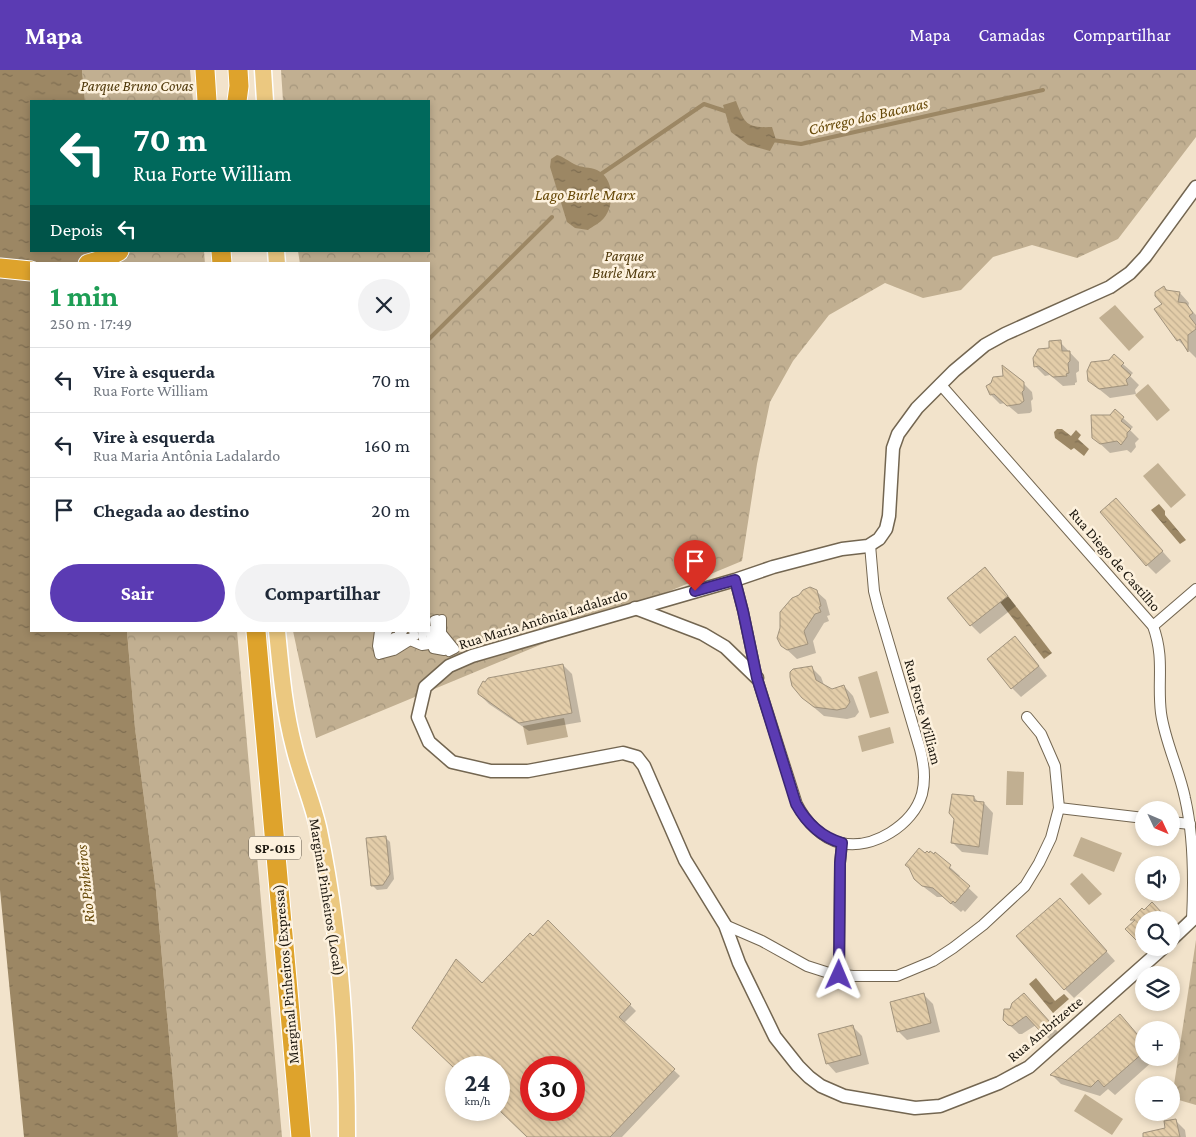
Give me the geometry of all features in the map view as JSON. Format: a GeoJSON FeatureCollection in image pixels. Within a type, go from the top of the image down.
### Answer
{"type":"FeatureCollection","features":[{"type":"Feature","properties":{"kind":"highway"},"geometry":{"type":"LineString","coordinates":[[204,70],[207,100]]}},
{"type":"Feature","properties":{"kind":"highway"},"geometry":{"type":"LineString","coordinates":[[237,100],[238,70]]}},
{"type":"Feature","properties":{"kind":"highway"},"geometry":{"type":"LineString","coordinates":[[95,262],[117,252]]}},
{"type":"Feature","properties":{"kind":"highway"},"geometry":{"type":"LineString","coordinates":[[0,268],[30,271]]}},
{"type":"Feature","properties":{"kind":"highway","name":"Marginal Pinheiros (Expressa)"},"geometry":{"type":"LineString","coordinates":[[256,632],[301,1137]]}},
{"type":"Feature","properties":{"kind":"main road"},"geometry":{"type":"LineString","coordinates":[[263,70],[265,100]]}},
{"type":"Feature","properties":{"kind":"main road","name":"Marginal Pinheiros (Local)"},"geometry":{"type":"LineString","coordinates":[[277,632],[284,702],[295,749],[318,829],[339,961],[347,1086],[347,1137]]}},
{"type":"Feature","properties":{"kind":"street"},"geometry":{"type":"LineString","coordinates":[[870,544],[879,539],[886,529],[889,516],[893,448],[898,434],[917,408],[940,384],[985,344],[1110,287],[1130,273],[1145,257],[1196,187]]}},
{"type":"Feature","properties":{"kind":"street","name":"Rua Diego de Castilho"},"geometry":{"type":"LineString","coordinates":[[940,384],[1153,626],[1158,640],[1161,659],[1161,712],[1181,781],[1190,824],[1194,919]]}},
{"type":"Feature","properties":{"kind":"street","name":"Rua Maria Antônia Ladalardo"},"geometry":{"type":"LineString","coordinates":[[775,1037],[742,970],[725,925],[685,860],[648,774],[637,757],[623,753],[528,770],[491,771],[452,762],[429,742],[418,717],[425,687],[449,666],[472,656],[735,580],[773,567],[842,549],[870,544]]}},
{"type":"Feature","properties":{"kind":"street","name":"Rua Forte William"},"geometry":{"type":"LineString","coordinates":[[735,580],[757,678],[796,804],[813,827],[828,837],[842,843],[856,844],[872,841],[894,830],[916,808],[922,795],[925,769],[874,591],[870,544]]}},
{"type":"Feature","properties":{"kind":"street"},"geometry":{"type":"LineString","coordinates":[[1153,626],[1196,589]]}},
{"type":"Feature","properties":{"kind":"street"},"geometry":{"type":"LineString","coordinates":[[635,608],[703,634],[725,647],[757,678]]}},
{"type":"Feature","properties":{"kind":"street"},"geometry":{"type":"LineString","coordinates":[[429,632],[433,649],[444,651],[436,637],[434,620],[437,619],[436,632],[449,652],[455,649],[442,633],[442,619]]}},
{"type":"Feature","properties":{"kind":"street"},"geometry":{"type":"LineString","coordinates":[[379,632],[376,646],[379,655],[394,651],[410,641],[422,646],[429,645],[423,639],[420,632]]}},
{"type":"Feature","properties":{"kind":"street"},"geometry":{"type":"LineString","coordinates":[[383,632],[381,643],[385,650],[394,643],[404,640],[418,641],[420,632]]}},
{"type":"Feature","properties":{"kind":"street"},"geometry":{"type":"LineString","coordinates":[[388,632],[385,637],[388,641],[394,637],[408,638],[415,636],[413,632]]}},
{"type":"Feature","properties":{"kind":"street"},"geometry":{"type":"LineString","coordinates":[[394,632],[391,635],[404,635],[408,632]]}},
{"type":"Feature","properties":{"kind":"street"},"geometry":{"type":"LineString","coordinates":[[725,925],[762,940],[807,966],[839,975],[897,976],[915,970],[953,948],[998,912],[1025,886],[1051,838],[1059,808],[1055,766],[1041,734],[1027,717]]}},
{"type":"Feature","properties":{"kind":"street"},"geometry":{"type":"LineString","coordinates":[[1059,808],[1135,817]]}},
{"type":"Feature","properties":{"kind":"street"},"geometry":{"type":"LineString","coordinates":[[1180,823],[1190,824]]}},
{"type":"Feature","properties":{"kind":"street"},"geometry":{"type":"LineString","coordinates":[[839,975],[840,863],[842,843]]}},
{"type":"Feature","properties":{"kind":"street"},"geometry":{"type":"LineString","coordinates":[[1180,932],[1194,919]]}},
{"type":"Feature","properties":{"kind":"street","name":"Rua Ambrizette"},"geometry":{"type":"LineString","coordinates":[[775,1037],[803,1072],[832,1092],[851,1098],[899,1106],[915,1108],[940,1106],[999,1083],[1029,1067],[1154,956]]}},
{"type":"Feature","properties":{"kind":"green space","name":"Parque Bruno Covas"},"geometry":{"type":"Polygon","coordinates":[[[82,70],[190,70],[193,100],[85,100],[82,70]]]}},
{"type":"Feature","properties":{"kind":"green space","name":"Parque Burle Marx"},"geometry":{"type":"Polygon","coordinates":[[[281,70],[1196,70],[1196,137],[1118,239],[1077,258],[1032,245],[993,257],[961,290],[923,298],[885,283],[829,315],[793,361],[770,402],[757,464],[742,561],[316,738],[293,632],[430,632],[430,262],[300,262],[298,252],[430,252],[430,100],[283,100],[281,70]]]}},
{"type":"Feature","properties":{"kind":"green space"},"geometry":{"type":"Polygon","coordinates":[[[94,252],[204,252],[205,262],[96,262],[94,252]]]}},
{"type":"Feature","properties":{"kind":"green space"},"geometry":{"type":"Polygon","coordinates":[[[1115,305],[1144,337],[1129,351],[1099,318],[1115,305]]]}},
{"type":"Feature","properties":{"kind":"green space"},"geometry":{"type":"Polygon","coordinates":[[[1148,384],[1170,410],[1157,421],[1135,395],[1148,384]]]}},
{"type":"Feature","properties":{"kind":"green space"},"geometry":{"type":"Polygon","coordinates":[[[1158,463],[1186,495],[1171,508],[1143,476],[1158,463]]]}},
{"type":"Feature","properties":{"kind":"green space"},"geometry":{"type":"Polygon","coordinates":[[[127,632],[237,632],[282,1137],[178,1137],[156,891],[135,728],[127,632]]]}},
{"type":"Feature","properties":{"kind":"green space"},"geometry":{"type":"Polygon","coordinates":[[[877,671],[889,713],[870,718],[858,677],[877,671]]]}},
{"type":"Feature","properties":{"kind":"green space"},"geometry":{"type":"Polygon","coordinates":[[[564,718],[568,737],[527,745],[523,726],[564,718]]]}},
{"type":"Feature","properties":{"kind":"green space"},"geometry":{"type":"Polygon","coordinates":[[[890,727],[894,743],[862,752],[858,736],[890,727]]]}},
{"type":"Feature","properties":{"kind":"green space"},"geometry":{"type":"Polygon","coordinates":[[[1007,771],[1024,772],[1023,805],[1006,805],[1007,771]]]}},
{"type":"Feature","properties":{"kind":"green space"},"geometry":{"type":"Polygon","coordinates":[[[1081,837],[1122,853],[1114,872],[1073,856],[1081,837]]]}},
{"type":"Feature","properties":{"kind":"green space"},"geometry":{"type":"Polygon","coordinates":[[[1082,873],[1102,894],[1089,905],[1070,884],[1082,873]]]}},
{"type":"Feature","properties":{"kind":"green space"},"geometry":{"type":"Polygon","coordinates":[[[1196,940],[1196,1105],[1180,1100],[1180,1076],[1175,1076],[1177,1066],[1180,1066],[1180,1045],[1196,940]]]}},
{"type":"Feature","properties":{"kind":"green space"},"geometry":{"type":"Polygon","coordinates":[[[1085,1094],[1123,1119],[1112,1135],[1074,1111],[1085,1094]]]}},
{"type":"Feature","properties":{"kind":"water","name":"Rio Pinheiros"},"geometry":{"type":"Polygon","coordinates":[[[0,70],[82,70],[85,100],[30,100],[30,252],[93,252],[94,262],[30,262],[30,632],[127,632],[135,728],[156,891],[178,1137],[24,1137],[0,890],[0,70]]]}},
{"type":"Feature","properties":{"kind":"water"},"geometry":{"type":"Polygon","coordinates":[[[736,101],[744,120],[748,123],[757,127],[772,127],[776,140],[770,151],[748,145],[731,132],[723,105],[736,101]]]}},
{"type":"Feature","properties":{"kind":"water","name":"Lago Burle Marx"},"geometry":{"type":"Polygon","coordinates":[[[557,155],[577,165],[597,170],[603,174],[610,185],[611,199],[608,213],[588,230],[575,228],[567,222],[550,167],[551,159],[557,155]]]}},
{"type":"Feature","properties":{"kind":"water"},"geometry":{"type":"Polygon","coordinates":[[[1057,429],[1062,429],[1071,436],[1076,430],[1081,435],[1078,439],[1089,449],[1084,456],[1074,448],[1071,450],[1055,438],[1054,432],[1057,429]]]}},
{"type":"Feature","properties":{"kind":"water"},"geometry":{"type":"Polygon","coordinates":[[[1159,504],[1165,511],[1165,515],[1186,540],[1180,544],[1151,510],[1159,504]]]}},
{"type":"Feature","properties":{"kind":"water"},"geometry":{"type":"Polygon","coordinates":[[[1008,596],[1052,653],[1044,659],[1000,602],[1008,596]]]}},
{"type":"Feature","properties":{"kind":"water"},"geometry":{"type":"Polygon","coordinates":[[[1036,978],[1055,1001],[1064,994],[1069,999],[1053,1013],[1029,984],[1036,978]]]}},
{"type":"Feature","properties":{"kind":"building"},"geometry":{"type":"Polygon","coordinates":[[[1164,286],[1166,290],[1180,292],[1178,302],[1186,303],[1193,313],[1189,316],[1196,325],[1196,329],[1188,335],[1188,352],[1180,339],[1177,341],[1154,309],[1162,304],[1155,296],[1155,292],[1164,286]]]}},
{"type":"Feature","properties":{"kind":"building"},"geometry":{"type":"Polygon","coordinates":[[[1061,340],[1062,351],[1070,351],[1069,373],[1066,374],[1067,376],[1053,377],[1039,366],[1034,367],[1033,358],[1038,349],[1049,348],[1049,341],[1061,340]]]}},
{"type":"Feature","properties":{"kind":"building"},"geometry":{"type":"Polygon","coordinates":[[[1114,354],[1124,363],[1121,366],[1131,375],[1126,380],[1128,385],[1099,389],[1088,381],[1087,371],[1091,362],[1109,360],[1114,354]]]}},
{"type":"Feature","properties":{"kind":"building"},"geometry":{"type":"Polygon","coordinates":[[[1002,365],[1024,382],[1024,390],[1022,392],[1024,401],[1020,404],[1007,406],[994,394],[990,395],[986,386],[991,383],[993,377],[1003,376],[1002,365]]]}},
{"type":"Feature","properties":{"kind":"building"},"geometry":{"type":"Polygon","coordinates":[[[1115,409],[1124,417],[1121,421],[1131,429],[1121,445],[1117,441],[1100,444],[1092,438],[1091,415],[1110,415],[1115,409]]]}},
{"type":"Feature","properties":{"kind":"building"},"geometry":{"type":"Polygon","coordinates":[[[1116,498],[1163,551],[1146,566],[1100,512],[1116,498]]]}},
{"type":"Feature","properties":{"kind":"building"},"geometry":{"type":"Polygon","coordinates":[[[985,567],[1008,596],[970,626],[947,598],[985,567]]]}},
{"type":"Feature","properties":{"kind":"building"},"geometry":{"type":"Polygon","coordinates":[[[810,587],[817,590],[821,612],[815,614],[804,631],[808,644],[787,650],[781,646],[777,638],[780,628],[780,612],[792,598],[810,587]]]}},
{"type":"Feature","properties":{"kind":"building"},"geometry":{"type":"Polygon","coordinates":[[[1015,636],[1039,666],[1011,689],[987,659],[1015,636]]]}},
{"type":"Feature","properties":{"kind":"building"},"geometry":{"type":"Polygon","coordinates":[[[563,664],[572,713],[519,723],[478,694],[483,681],[485,682],[488,678],[563,664]]]}},
{"type":"Feature","properties":{"kind":"building"},"geometry":{"type":"Polygon","coordinates":[[[812,666],[816,680],[832,689],[844,685],[850,702],[846,708],[837,710],[814,707],[802,698],[792,686],[790,672],[793,669],[812,666]]]}},
{"type":"Feature","properties":{"kind":"building"},"geometry":{"type":"Polygon","coordinates":[[[952,794],[974,796],[974,801],[984,802],[979,847],[951,843],[954,819],[949,813],[952,794]]]}},
{"type":"Feature","properties":{"kind":"building"},"geometry":{"type":"Polygon","coordinates":[[[386,836],[390,874],[383,885],[371,886],[366,838],[386,836]]]}},
{"type":"Feature","properties":{"kind":"building"},"geometry":{"type":"Polygon","coordinates":[[[919,848],[925,853],[930,851],[934,854],[935,852],[951,865],[949,868],[970,886],[955,903],[953,901],[951,904],[933,888],[922,886],[914,879],[909,868],[905,865],[919,848]]]}},
{"type":"Feature","properties":{"kind":"building"},"geometry":{"type":"Polygon","coordinates":[[[1060,898],[1107,951],[1064,990],[1016,936],[1060,898]]]}},
{"type":"Feature","properties":{"kind":"building"},"geometry":{"type":"Polygon","coordinates":[[[1152,902],[1160,911],[1139,911],[1142,908],[1144,910],[1152,902]]]}},
{"type":"Feature","properties":{"kind":"building"},"geometry":{"type":"Polygon","coordinates":[[[548,920],[631,1004],[619,1017],[675,1069],[610,1137],[527,1137],[510,1121],[510,1056],[445,1056],[445,1059],[412,1028],[456,959],[482,983],[530,933],[533,936],[548,920]]]}},
{"type":"Feature","properties":{"kind":"building"},"geometry":{"type":"Polygon","coordinates":[[[1135,920],[1135,939],[1125,929],[1135,920]]]}},
{"type":"Feature","properties":{"kind":"building"},"geometry":{"type":"Polygon","coordinates":[[[924,993],[931,1023],[897,1032],[890,1002],[924,993]]]}},
{"type":"Feature","properties":{"kind":"building"},"geometry":{"type":"Polygon","coordinates":[[[1024,993],[1050,1022],[1040,1031],[1026,1016],[1012,1026],[1003,1020],[1004,1009],[1010,1009],[1012,1003],[1024,993]]]}},
{"type":"Feature","properties":{"kind":"building"},"geometry":{"type":"Polygon","coordinates":[[[1120,1014],[1135,1032],[1135,1060],[1104,1087],[1098,1080],[1091,1087],[1050,1075],[1120,1014]]]}},
{"type":"Feature","properties":{"kind":"building"},"geometry":{"type":"Polygon","coordinates":[[[853,1025],[861,1055],[826,1064],[818,1034],[853,1025]]]}},
{"type":"Feature","properties":{"kind":"building"},"geometry":{"type":"Polygon","coordinates":[[[1164,1121],[1176,1121],[1180,1137],[1143,1137],[1143,1133],[1165,1128],[1164,1121]]]}},
{"type":"Feature","properties":{"kind":"waterway","name":"Córrego dos Bacanas"},"geometry":{"type":"LineString","coordinates":[[772,140],[801,144],[1043,90]]}},
{"type":"Feature","properties":{"kind":"waterway","name":"Córrego dos Bacanas"},"geometry":{"type":"LineString","coordinates":[[598,176],[704,104],[728,112]]}},
{"type":"Feature","properties":{"kind":"waterway","name":"Córrego dos Bacanas"},"geometry":{"type":"LineString","coordinates":[[430,338],[552,217]]}},
{"type":"Feature","properties":{"kind":"route"},"geometry":{"type":"LineString","coordinates":[[695,591],[735,580],[757,678],[796,804],[813,827],[828,837],[842,843],[840,863],[839,975]]}}]}
